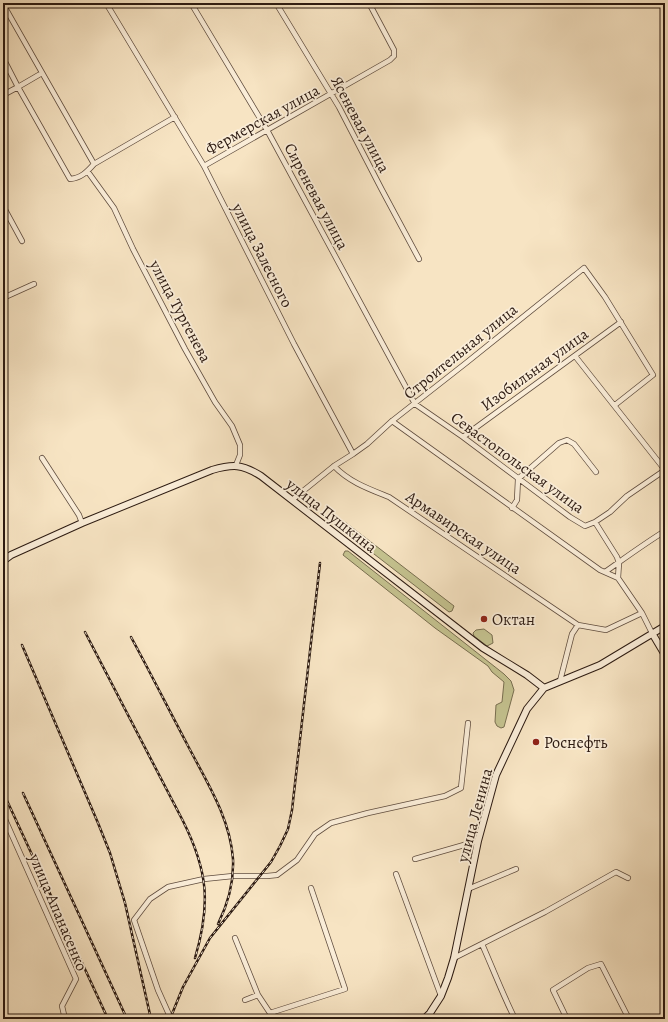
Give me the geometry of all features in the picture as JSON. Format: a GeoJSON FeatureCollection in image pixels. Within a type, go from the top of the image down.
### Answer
{"type":"FeatureCollection","features":[{"type":"Feature","properties":{"kind":"main road","name":"улица Пушкина"},"geometry":{"type":"LineString","coordinates":[[236,465],[249,468],[255,472],[483,648],[527,675],[544,688]]}},
{"type":"Feature","properties":{"kind":"main road"},"geometry":{"type":"LineString","coordinates":[[3,561],[11,555],[82,523],[212,470],[225,466],[236,465]]}},
{"type":"Feature","properties":{"kind":"main road"},"geometry":{"type":"LineString","coordinates":[[544,688],[600,665],[665,626]]}},
{"type":"Feature","properties":{"kind":"main road"},"geometry":{"type":"LineString","coordinates":[[652,633],[665,655]]}},
{"type":"Feature","properties":{"kind":"main road","name":"улица Ленина"},"geometry":{"type":"LineString","coordinates":[[424,1019],[441,996],[454,958],[478,842],[496,775],[527,709],[544,688]]}},
{"type":"Feature","properties":{"kind":"street","name":"улица Залесного"},"geometry":{"type":"LineString","coordinates":[[106,3],[204,166],[294,344],[353,454]]}},
{"type":"Feature","properties":{"kind":"street","name":"Сиреневая улица"},"geometry":{"type":"LineString","coordinates":[[191,3],[267,130],[415,404]]}},
{"type":"Feature","properties":{"kind":"street","name":"Ясеневая улица"},"geometry":{"type":"LineString","coordinates":[[276,3],[332,94],[419,259]]}},
{"type":"Feature","properties":{"kind":"street","name":"Фермерская улица"},"geometry":{"type":"LineString","coordinates":[[204,166],[390,60],[394,56],[394,50],[369,3]]}},
{"type":"Feature","properties":{"kind":"street"},"geometry":{"type":"LineString","coordinates":[[3,4],[5,10],[94,164]]}},
{"type":"Feature","properties":{"kind":"street"},"geometry":{"type":"LineString","coordinates":[[3,58],[70,179],[77,178],[88,172],[94,164],[175,118]]}},
{"type":"Feature","properties":{"kind":"street"},"geometry":{"type":"LineString","coordinates":[[3,95],[42,73]]}},
{"type":"Feature","properties":{"kind":"street","name":"улица Тургенева"},"geometry":{"type":"LineString","coordinates":[[88,172],[114,208],[133,249],[185,349],[215,402],[232,426],[240,445],[240,455],[236,465]]}},
{"type":"Feature","properties":{"kind":"street"},"geometry":{"type":"LineString","coordinates":[[3,208],[22,241]]}},
{"type":"Feature","properties":{"kind":"street","name":"Строительная улица"},"geometry":{"type":"LineString","coordinates":[[353,454],[367,444],[392,421],[584,268],[621,322]]}},
{"type":"Feature","properties":{"kind":"street"},"geometry":{"type":"LineString","coordinates":[[3,298],[34,284]]}},
{"type":"Feature","properties":{"kind":"street"},"geometry":{"type":"LineString","coordinates":[[615,405],[653,375],[621,322]]}},
{"type":"Feature","properties":{"kind":"street","name":"Изобильная улица"},"geometry":{"type":"LineString","coordinates":[[463,437],[621,322]]}},
{"type":"Feature","properties":{"kind":"street"},"geometry":{"type":"LineString","coordinates":[[575,356],[665,470],[627,496],[610,512],[595,522]]}},
{"type":"Feature","properties":{"kind":"street","name":"Севастопольская улица"},"geometry":{"type":"LineString","coordinates":[[415,404],[463,437],[570,517],[585,526],[595,522],[617,557],[619,563]]}},
{"type":"Feature","properties":{"kind":"street"},"geometry":{"type":"LineString","coordinates":[[392,421],[512,508],[605,572],[618,578],[642,613],[652,633]]}},
{"type":"Feature","properties":{"kind":"street"},"geometry":{"type":"LineString","coordinates":[[512,508],[517,500],[518,479],[559,443],[567,440],[574,444],[596,472]]}},
{"type":"Feature","properties":{"kind":"street"},"geometry":{"type":"LineString","coordinates":[[292,500],[334,466],[353,454]]}},
{"type":"Feature","properties":{"kind":"street"},"geometry":{"type":"LineString","coordinates":[[42,458],[79,515],[82,523]]}},
{"type":"Feature","properties":{"kind":"street","name":"Армавирская улица"},"geometry":{"type":"LineString","coordinates":[[334,466],[360,486],[389,497],[578,625],[606,630],[642,613]]}},
{"type":"Feature","properties":{"kind":"street"},"geometry":{"type":"LineString","coordinates":[[605,572],[627,558],[635,550],[665,531]]}},
{"type":"Feature","properties":{"kind":"street"},"geometry":{"type":"LineString","coordinates":[[618,578],[619,563]]}},
{"type":"Feature","properties":{"kind":"street"},"geometry":{"type":"LineString","coordinates":[[560,681],[572,634],[578,625]]}},
{"type":"Feature","properties":{"kind":"street"},"geometry":{"type":"LineString","coordinates":[[171,1019],[158,990],[134,920],[150,899],[168,887],[204,879],[233,876],[277,875],[298,860],[315,834],[331,823],[368,813],[445,796],[461,788],[468,723]]}},
{"type":"Feature","properties":{"kind":"street","name":"улица Апанасенко"},"geometry":{"type":"LineString","coordinates":[[3,815],[76,979],[62,1006],[65,1019]]}},
{"type":"Feature","properties":{"kind":"street"},"geometry":{"type":"LineString","coordinates":[[415,859],[478,842]]}},
{"type":"Feature","properties":{"kind":"street","name":"улица Ленина"},"geometry":{"type":"LineString","coordinates":[[468,889],[516,869]]}},
{"type":"Feature","properties":{"kind":"street"},"geometry":{"type":"LineString","coordinates":[[454,958],[545,912],[616,872],[628,878]]}},
{"type":"Feature","properties":{"kind":"street"},"geometry":{"type":"LineString","coordinates":[[396,874],[441,996]]}},
{"type":"Feature","properties":{"kind":"street"},"geometry":{"type":"LineString","coordinates":[[270,1013],[345,989],[311,888]]}},
{"type":"Feature","properties":{"kind":"street"},"geometry":{"type":"LineString","coordinates":[[235,938],[258,995],[270,1013],[272,1019]]}},
{"type":"Feature","properties":{"kind":"street"},"geometry":{"type":"LineString","coordinates":[[482,944],[497,977],[505,1000],[515,1019]]}},
{"type":"Feature","properties":{"kind":"street"},"geometry":{"type":"LineString","coordinates":[[567,1019],[553,990],[588,968],[602,964],[629,1019]]}},
{"type":"Feature","properties":{"kind":"street"},"geometry":{"type":"LineString","coordinates":[[245,1000],[258,995]]}},
{"type":"Feature","properties":{"kind":"shaded area"},"geometry":{"type":"Polygon","coordinates":[[[345,522],[454,606],[452,611],[449,612],[343,530],[342,525],[345,522]]]}},
{"type":"Feature","properties":{"kind":"shaded area"},"geometry":{"type":"Polygon","coordinates":[[[345,551],[348,551],[511,681],[514,690],[504,727],[501,728],[497,726],[495,722],[496,705],[502,702],[504,682],[492,672],[488,666],[435,628],[343,555],[345,551]]]}},
{"type":"Feature","properties":{"kind":"shaded area"},"geometry":{"type":"Polygon","coordinates":[[[484,629],[492,635],[493,643],[487,646],[474,636],[473,633],[476,630],[484,629]]]}},
{"type":"Feature","properties":{"kind":"railway"},"geometry":{"type":"LineString","coordinates":[[170,1019],[183,987],[210,938],[271,862],[288,829],[292,810],[320,563]]}},
{"type":"Feature","properties":{"kind":"railway"},"geometry":{"type":"LineString","coordinates":[[85,632],[183,821],[198,856],[202,872],[205,904],[200,939],[195,958]]}},
{"type":"Feature","properties":{"kind":"railway"},"geometry":{"type":"LineString","coordinates":[[131,637],[209,786],[227,829],[231,844],[233,868],[225,909],[218,924]]}},
{"type":"Feature","properties":{"kind":"railway"},"geometry":{"type":"LineString","coordinates":[[22,645],[110,853],[125,903],[151,1019]]}},
{"type":"Feature","properties":{"kind":"railway"},"geometry":{"type":"LineString","coordinates":[[3,792],[108,1019]]}},
{"type":"Feature","properties":{"kind":"railway"},"geometry":{"type":"LineString","coordinates":[[23,793],[127,1019]]}},
{"type":"Feature","properties":{"kind":"place","name":"Октан"},"geometry":{"type":"Point","coordinates":[484,619]}},
{"type":"Feature","properties":{"kind":"place","name":"Роснефть"},"geometry":{"type":"Point","coordinates":[536,742]}}]}
